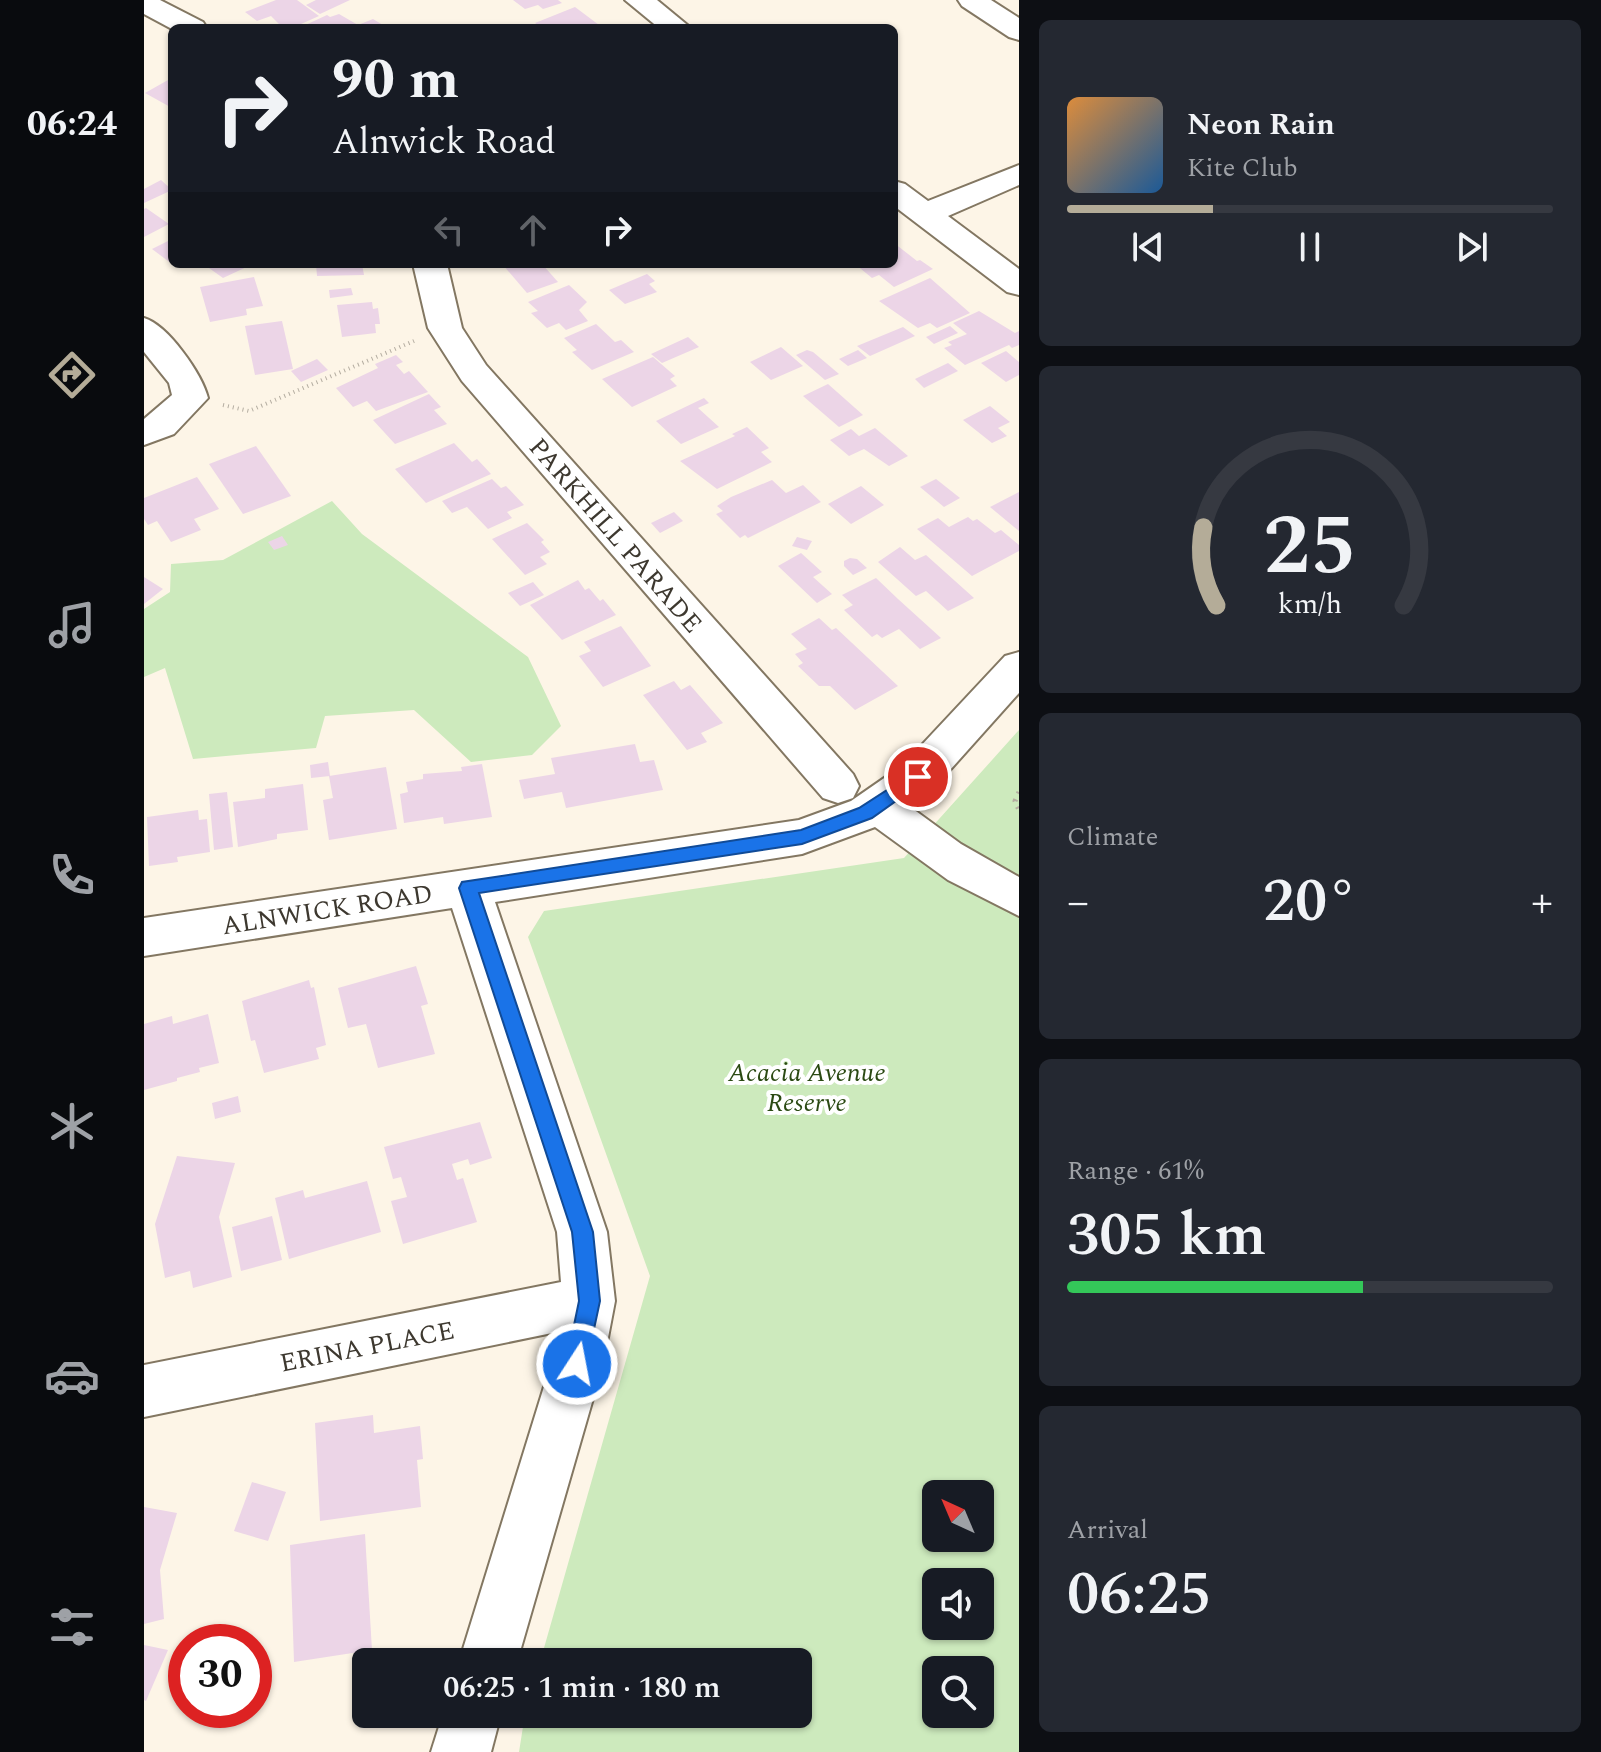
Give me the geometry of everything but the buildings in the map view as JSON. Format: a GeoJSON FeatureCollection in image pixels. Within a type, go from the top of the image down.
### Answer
{"type":"FeatureCollection","features":[{"type":"Feature","properties":{"kind":"street"},"geometry":{"type":"LineString","coordinates":[[639,0],[672,24]]}},
{"type":"Feature","properties":{"kind":"street"},"geometry":{"type":"LineString","coordinates":[[972,0],[1019,31]]}},
{"type":"Feature","properties":{"kind":"street"},"geometry":{"type":"LineString","coordinates":[[144,3],[185,24]]}},
{"type":"Feature","properties":{"kind":"street"},"geometry":{"type":"LineString","coordinates":[[925,214],[1019,174]]}},
{"type":"Feature","properties":{"kind":"street"},"geometry":{"type":"LineString","coordinates":[[898,194],[1019,285]]}},
{"type":"Feature","properties":{"kind":"street","name":"PARKHILL PARADE"},"geometry":{"type":"LineString","coordinates":[[431,268],[445,328],[474,373],[838,786]]}},
{"type":"Feature","properties":{"kind":"street"},"geometry":{"type":"LineString","coordinates":[[144,329],[186,381],[190,398],[161,426],[144,433]]}},
{"type":"Feature","properties":{"kind":"street","name":"ALNWICK ROAD"},"geometry":{"type":"LineString","coordinates":[[144,937],[802,837],[866,813],[918,777],[1019,667]]}},
{"type":"Feature","properties":{"kind":"street"},"geometry":{"type":"LineString","coordinates":[[878,805],[916,837],[975,877],[1019,898]]}},
{"type":"Feature","properties":{"kind":"street"},"geometry":{"type":"LineString","coordinates":[[468,888],[582,1232],[589,1301],[577,1364],[492,1648]]}},
{"type":"Feature","properties":{"kind":"street","name":"ERINA PLACE"},"geometry":{"type":"LineString","coordinates":[[144,1391],[589,1301]]}},
{"type":"Feature","properties":{"kind":"street"},"geometry":{"type":"LineString","coordinates":[[461,1752],[468,1728]]}},
{"type":"Feature","properties":{"kind":"path"},"geometry":{"type":"LineString","coordinates":[[190,398],[249,411],[445,328]]}},
{"type":"Feature","properties":{"kind":"path"},"geometry":{"type":"LineString","coordinates":[[1019,792],[1015,801],[1019,810]]}},
{"type":"Feature","properties":{"kind":"green space"},"geometry":{"type":"Polygon","coordinates":[[[332,501],[362,534],[528,657],[561,726],[532,755],[471,762],[414,710],[325,716],[316,748],[193,759],[165,668],[144,677],[144,609],[170,592],[171,564],[223,560],[332,501]]]}},
{"type":"Feature","properties":{"kind":"green space","name":"Acacia Avenue Reserve"},"geometry":{"type":"Polygon","coordinates":[[[1019,730],[1019,1752],[519,1752],[523,1728],[812,1728],[812,1648],[544,1648],[650,1276],[528,937],[544,911],[904,858],[1019,730]]]}},
{"type":"Feature","properties":{"kind":"route"},"geometry":{"type":"LineString","coordinates":[[577,1364],[589,1301],[582,1232],[468,888],[802,837],[866,813],[918,777]]}}]}
